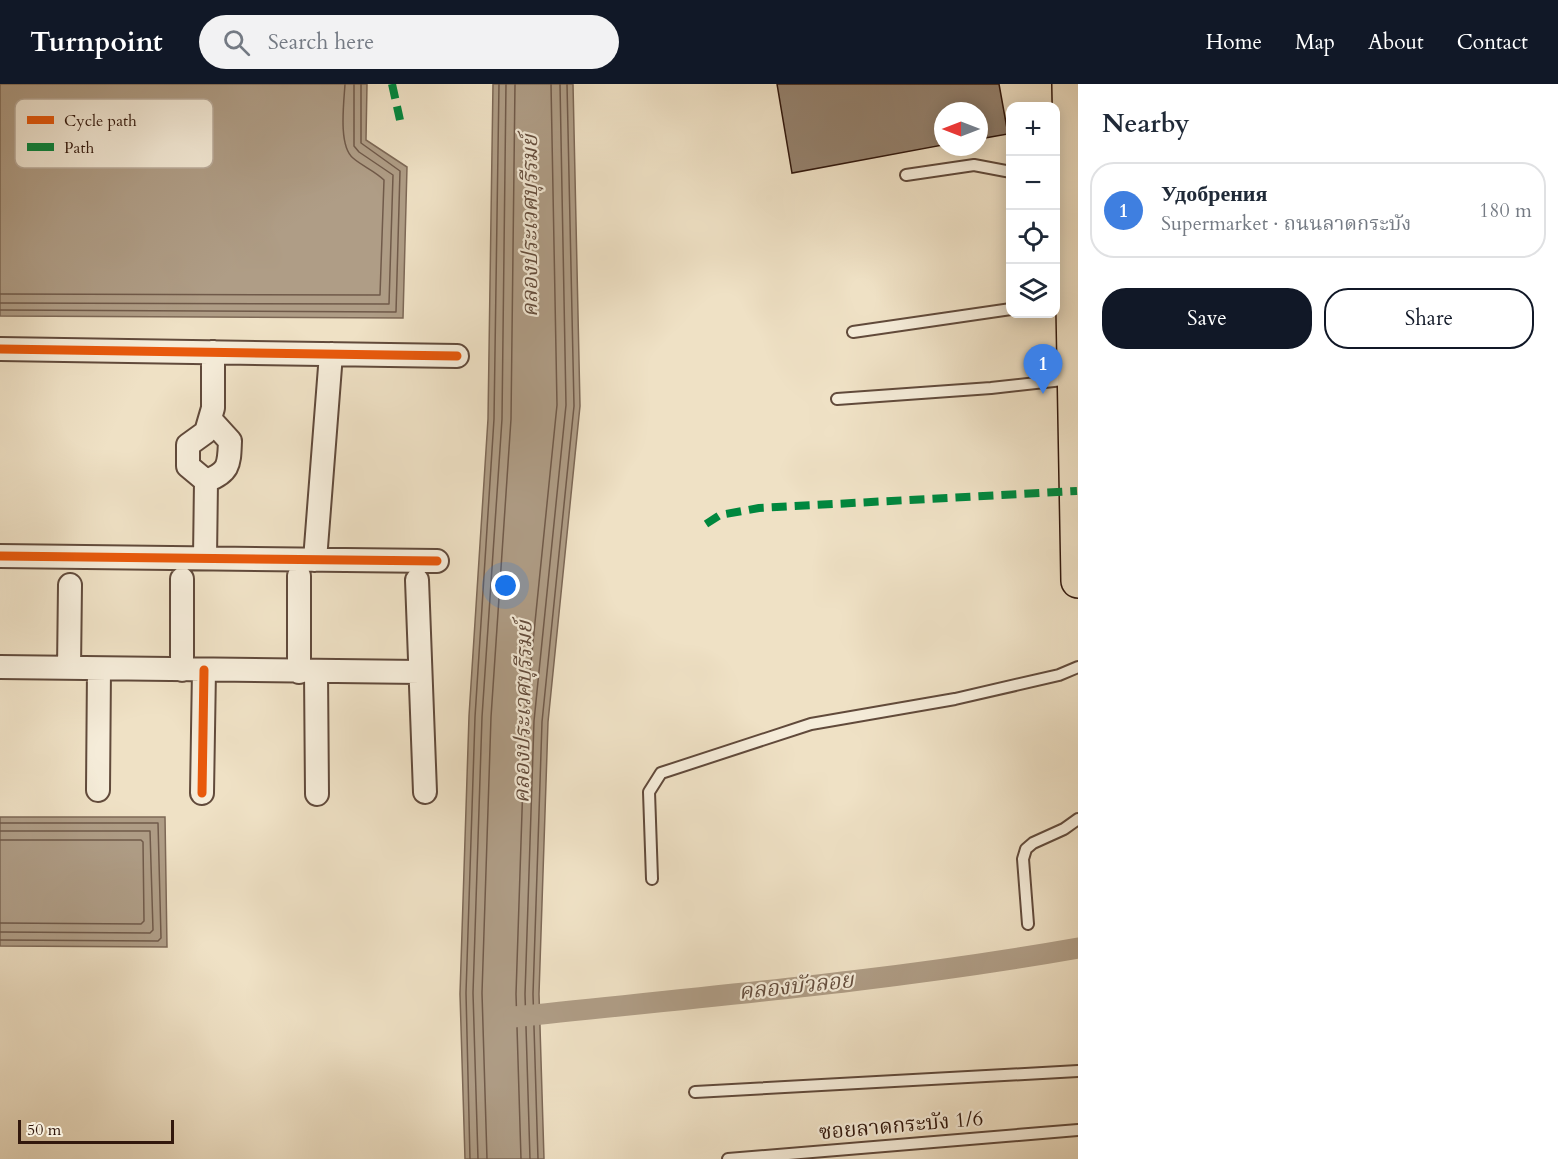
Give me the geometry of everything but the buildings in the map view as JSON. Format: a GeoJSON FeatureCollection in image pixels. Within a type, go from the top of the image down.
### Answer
{"type":"FeatureCollection","features":[{"type":"Feature","properties":{"kind":"main road"},"geometry":{"type":"LineString","coordinates":[[1069,84],[1063,171],[1068,294],[1075,379],[1078,581]]}},
{"type":"Feature","properties":{"kind":"street"},"geometry":{"type":"LineString","coordinates":[[0,349],[457,356]]}},
{"type":"Feature","properties":{"kind":"street"},"geometry":{"type":"LineString","coordinates":[[206,481],[188,466],[188,446],[206,432],[213,408],[213,352]]}},
{"type":"Feature","properties":{"kind":"street"},"geometry":{"type":"LineString","coordinates":[[315,560],[331,354]]}},
{"type":"Feature","properties":{"kind":"street"},"geometry":{"type":"LineString","coordinates":[[206,481],[219,476],[229,466],[230,441],[210,419]]}},
{"type":"Feature","properties":{"kind":"street"},"geometry":{"type":"LineString","coordinates":[[205,558],[206,481]]}},
{"type":"Feature","properties":{"kind":"street"},"geometry":{"type":"LineString","coordinates":[[0,556],[436,561]]}},
{"type":"Feature","properties":{"kind":"street"},"geometry":{"type":"LineString","coordinates":[[299,576],[317,794]]}},
{"type":"Feature","properties":{"kind":"street"},"geometry":{"type":"LineString","coordinates":[[182,579],[193,670],[202,793]]}},
{"type":"Feature","properties":{"kind":"street"},"geometry":{"type":"LineString","coordinates":[[417,580],[425,792]]}},
{"type":"Feature","properties":{"kind":"street"},"geometry":{"type":"LineString","coordinates":[[69,668],[70,585]]}},
{"type":"Feature","properties":{"kind":"street"},"geometry":{"type":"LineString","coordinates":[[0,667],[420,672]]}},
{"type":"Feature","properties":{"kind":"street"},"geometry":{"type":"LineString","coordinates":[[98,790],[99,669]]}},
{"type":"Feature","properties":{"kind":"lane"},"geometry":{"type":"LineString","coordinates":[[906,175],[974,165],[1006,171]]}},
{"type":"Feature","properties":{"kind":"lane"},"geometry":{"type":"LineString","coordinates":[[853,332],[1006,310]]}},
{"type":"Feature","properties":{"kind":"lane"},"geometry":{"type":"LineString","coordinates":[[837,399],[991,388],[1075,379]]}},
{"type":"Feature","properties":{"kind":"lane"},"geometry":{"type":"LineString","coordinates":[[652,879],[649,792],[661,773],[811,724],[955,699],[1059,675],[1078,667]]}},
{"type":"Feature","properties":{"kind":"lane"},"geometry":{"type":"LineString","coordinates":[[1028,924],[1023,860],[1026,849],[1078,819]]}},
{"type":"Feature","properties":{"kind":"lane"},"geometry":{"type":"LineString","coordinates":[[695,1092],[1078,1071]]}},
{"type":"Feature","properties":{"kind":"lane","name":"ซอยลาดกระบัง 1/6"},"geometry":{"type":"LineString","coordinates":[[728,1159],[1078,1130]]}},
{"type":"Feature","properties":{"kind":"water"},"geometry":{"type":"Polygon","coordinates":[[[0,84],[367,84],[366,140],[407,167],[403,318],[0,316],[0,84]]]}},
{"type":"Feature","properties":{"kind":"water","name":"คลองประเวศบุรีรมย์"},"geometry":{"type":"Polygon","coordinates":[[[493,84],[573,84],[580,406],[548,722],[539,994],[544,1159],[465,1159],[460,994],[469,716],[488,419],[493,84]]]}},
{"type":"Feature","properties":{"kind":"water"},"geometry":{"type":"Polygon","coordinates":[[[0,817],[165,817],[167,947],[0,946],[0,817]]]}},
{"type":"Feature","properties":{"kind":"waterway","name":"คลองบัวลอย"},"geometry":{"type":"LineString","coordinates":[[514,1017],[867,979],[1078,948]]}},
{"type":"Feature","properties":{"kind":"marked path"},"geometry":{"type":"LineString","coordinates":[[392,84],[400,120]]}},
{"type":"Feature","properties":{"kind":"marked path"},"geometry":{"type":"LineString","coordinates":[[706,524],[720,515],[759,508],[1077,491]]}},
{"type":"Feature","properties":{"kind":"cycle path"},"geometry":{"type":"LineString","coordinates":[[0,349],[457,356]]}},
{"type":"Feature","properties":{"kind":"cycle path"},"geometry":{"type":"LineString","coordinates":[[0,556],[437,561]]}},
{"type":"Feature","properties":{"kind":"cycle path"},"geometry":{"type":"LineString","coordinates":[[202,793],[204,670]]}},
{"type":"Feature","properties":{"kind":"place","name":"Удобрения"},"geometry":{"type":"Point","coordinates":[1043,394]}}]}
